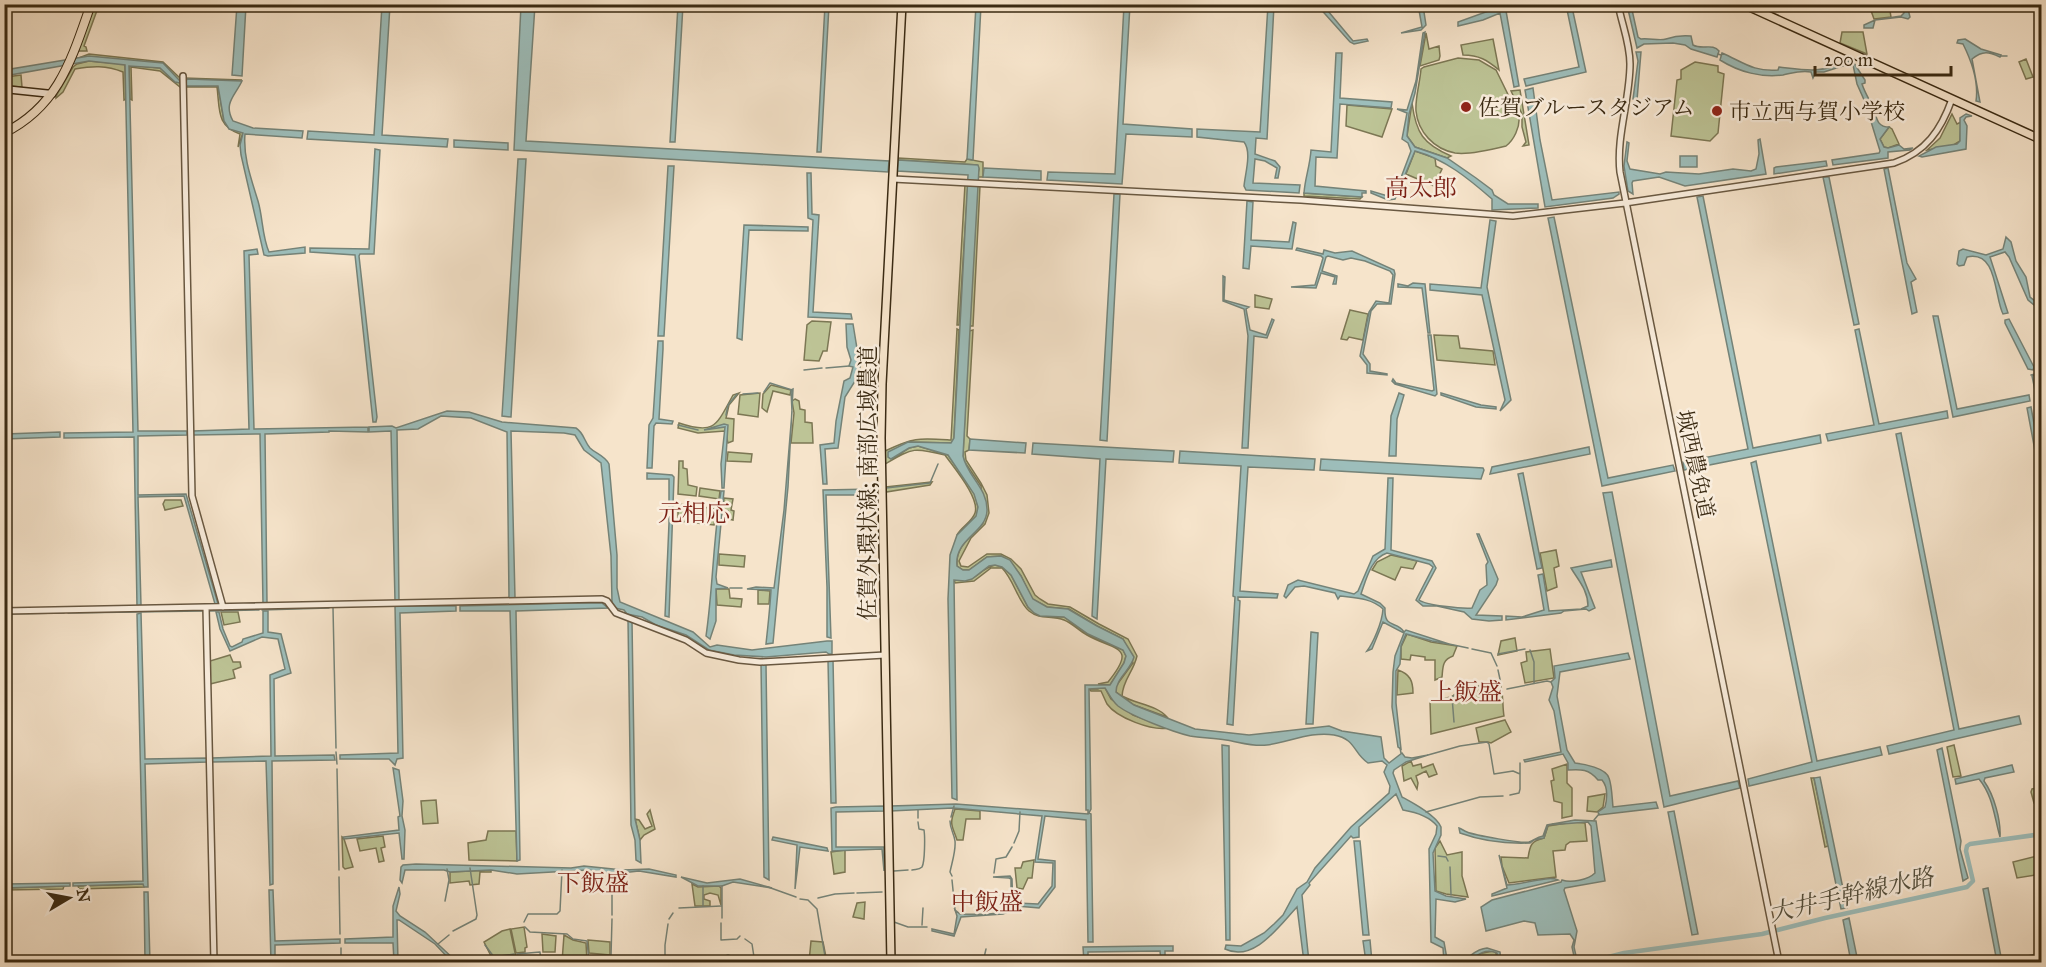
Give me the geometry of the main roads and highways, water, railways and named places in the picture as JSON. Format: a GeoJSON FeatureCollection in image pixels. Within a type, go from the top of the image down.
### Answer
{"type":"FeatureCollection","features":[{"type":"Feature","properties":{"kind":"highway"},"geometry":{"type":"LineString","coordinates":[[4,133],[31,116],[52,94],[66,72],[91,4]]}},
{"type":"Feature","properties":{"kind":"main road","name":"佐賀外環状線; 南部広域農道"},"geometry":{"type":"LineString","coordinates":[[891,963],[881,438],[902,4]]}},
{"type":"Feature","properties":{"kind":"main road"},"geometry":{"type":"LineString","coordinates":[[1743,4],[2042,140]]}},
{"type":"Feature","properties":{"kind":"main road"},"geometry":{"type":"LineString","coordinates":[[4,89],[52,94]]}},
{"type":"Feature","properties":{"kind":"water"},"geometry":{"type":"Polygon","coordinates":[[[237,5],[246,5],[242,76],[232,75],[237,5]]]}},
{"type":"Feature","properties":{"kind":"water"},"geometry":{"type":"Polygon","coordinates":[[[382,5],[390,5],[382,135],[448,139],[447,147],[307,139],[308,131],[374,135],[382,5]]]}},
{"type":"Feature","properties":{"kind":"water"},"geometry":{"type":"Polygon","coordinates":[[[521,5],[535,5],[526,141],[889,161],[888,172],[514,150],[521,5]]]}},
{"type":"Feature","properties":{"kind":"water"},"geometry":{"type":"Polygon","coordinates":[[[678,5],[683,5],[675,142],[670,142],[678,5]]]}},
{"type":"Feature","properties":{"kind":"water"},"geometry":{"type":"Polygon","coordinates":[[[825,5],[829,5],[821,152],[817,152],[825,5]]]}},
{"type":"Feature","properties":{"kind":"water"},"geometry":{"type":"Polygon","coordinates":[[[976,5],[981,5],[973,160],[967,159],[976,5]]]}},
{"type":"Feature","properties":{"kind":"water"},"geometry":{"type":"Polygon","coordinates":[[[1124,5],[1130,5],[1123,124],[1192,129],[1192,137],[1126,134],[1122,184],[1047,180],[1048,172],[1115,174],[1124,5]]]}},
{"type":"Feature","properties":{"kind":"water"},"geometry":{"type":"Polygon","coordinates":[[[1268,5],[1274,5],[1267,139],[1256,138],[1255,154],[1275,161],[1280,167],[1278,178],[1275,178],[1277,168],[1265,161],[1255,159],[1253,183],[1300,185],[1299,193],[1246,190],[1244,186],[1248,151],[1244,142],[1197,137],[1197,129],[1260,132],[1268,5]]]}},
{"type":"Feature","properties":{"kind":"water"},"geometry":{"type":"Polygon","coordinates":[[[1317,5],[1323,5],[1353,41],[1367,39],[1368,41],[1354,44],[1350,42],[1317,5]]]}},
{"type":"Feature","properties":{"kind":"water"},"geometry":{"type":"Polygon","coordinates":[[[1416,5],[1450,5],[1428,9],[1424,12],[1426,25],[1421,30],[1401,33],[1422,27],[1416,5]]]}},
{"type":"Feature","properties":{"kind":"water"},"geometry":{"type":"Polygon","coordinates":[[[1505,5],[1519,86],[1514,87],[1500,13],[1458,26],[1458,22],[1505,5]]]}},
{"type":"Feature","properties":{"kind":"water"},"geometry":{"type":"Polygon","coordinates":[[[1566,5],[1572,7],[1586,72],[1526,86],[1524,79],[1579,67],[1566,5]]]}},
{"type":"Feature","properties":{"kind":"water"},"geometry":{"type":"Polygon","coordinates":[[[1627,5],[1631,5],[1638,37],[1641,39],[1664,40],[1678,36],[1691,36],[1693,45],[1717,49],[1719,51],[1717,57],[1673,43],[1644,44],[1637,48],[1627,5]]]}},
{"type":"Feature","properties":{"kind":"water"},"geometry":{"type":"Polygon","coordinates":[[[1904,5],[1907,5],[1910,17],[1908,19],[1901,17],[1875,20],[1901,16],[1904,13],[1904,5]]]}},
{"type":"Feature","properties":{"kind":"water"},"geometry":{"type":"Polygon","coordinates":[[[1875,20],[1873,28],[1864,28],[1864,25],[1875,20]]]}},
{"type":"Feature","properties":{"kind":"water"},"geometry":{"type":"Polygon","coordinates":[[[1425,32],[1407,136],[1415,147],[1447,158],[1508,204],[1538,204],[1538,208],[1492,210],[1492,199],[1465,177],[1446,164],[1415,151],[1395,199],[1388,200],[1371,193],[1371,191],[1394,196],[1411,151],[1408,143],[1402,139],[1407,113],[1397,109],[1407,110],[1416,81],[1425,32]]]}},
{"type":"Feature","properties":{"kind":"water"},"geometry":{"type":"Polygon","coordinates":[[[1965,39],[1981,49],[2001,55],[2000,57],[1983,53],[1972,59],[1975,76],[1963,44],[1957,43],[1958,40],[1965,39]]]}},
{"type":"Feature","properties":{"kind":"water"},"geometry":{"type":"Polygon","coordinates":[[[1636,52],[1641,52],[1637,100],[1633,99],[1638,61],[1636,52]]]}},
{"type":"Feature","properties":{"kind":"water"},"geometry":{"type":"Polygon","coordinates":[[[1336,53],[1342,53],[1340,98],[1392,102],[1391,108],[1340,104],[1337,158],[1316,157],[1315,186],[1366,191],[1362,193],[1362,197],[1304,193],[1311,150],[1331,152],[1336,53]]]}},
{"type":"Feature","properties":{"kind":"water"},"geometry":{"type":"Polygon","coordinates":[[[1722,53],[1748,66],[1769,70],[1778,70],[1779,67],[1821,69],[1846,61],[1849,64],[1824,72],[1816,72],[1813,78],[1811,72],[1807,71],[1767,76],[1743,71],[1727,64],[1720,60],[1722,53]]]}},
{"type":"Feature","properties":{"kind":"water"},"geometry":{"type":"Polygon","coordinates":[[[89,56],[163,63],[180,81],[180,83],[175,82],[160,68],[129,66],[138,431],[187,431],[187,435],[138,436],[138,495],[186,494],[218,604],[215,604],[184,496],[138,497],[141,605],[137,606],[134,437],[64,438],[64,433],[133,432],[125,65],[89,61],[5,76],[5,70],[89,56]]]}},
{"type":"Feature","properties":{"kind":"water"},"geometry":{"type":"Polygon","coordinates":[[[1852,60],[1865,80],[1862,84],[1878,121],[1885,127],[1889,127],[1880,139],[1884,147],[1899,145],[1904,149],[1913,148],[1888,152],[1888,158],[1833,165],[1832,160],[1880,151],[1857,84],[1852,60]]]}},
{"type":"Feature","properties":{"kind":"water"},"geometry":{"type":"Polygon","coordinates":[[[188,79],[242,81],[230,104],[230,115],[233,121],[253,128],[303,131],[302,138],[245,134],[245,151],[269,252],[305,247],[305,253],[264,255],[241,155],[240,145],[243,133],[229,129],[224,121],[218,86],[185,86],[185,81],[188,79]]]}},
{"type":"Feature","properties":{"kind":"water"},"geometry":{"type":"Polygon","coordinates":[[[1976,81],[1980,102],[1976,101],[1976,81]]]}},
{"type":"Feature","properties":{"kind":"water"},"geometry":{"type":"Polygon","coordinates":[[[1533,88],[1552,200],[1619,192],[1619,194],[1613,198],[1545,207],[1525,90],[1533,88]]]}},
{"type":"Feature","properties":{"kind":"water"},"geometry":{"type":"Polygon","coordinates":[[[1966,114],[1972,116],[1964,120],[1967,126],[1966,149],[1919,156],[1936,147],[1957,144],[1960,141],[1960,118],[1966,114]]]}},
{"type":"Feature","properties":{"kind":"water"},"geometry":{"type":"Polygon","coordinates":[[[1760,139],[1766,174],[1685,186],[1659,177],[1633,181],[1633,194],[1628,191],[1624,166],[1627,142],[1629,143],[1627,161],[1630,169],[1660,174],[1666,172],[1699,174],[1733,169],[1751,171],[1756,169],[1759,154],[1758,140],[1760,139]]]}},
{"type":"Feature","properties":{"kind":"water"},"geometry":{"type":"Polygon","coordinates":[[[454,140],[508,143],[508,150],[454,147],[454,140]]]}},
{"type":"Feature","properties":{"kind":"water"},"geometry":{"type":"Polygon","coordinates":[[[375,149],[380,150],[374,254],[360,254],[359,256],[377,417],[376,422],[373,422],[355,255],[310,252],[310,248],[369,249],[375,149]]]}},
{"type":"Feature","properties":{"kind":"water"},"geometry":{"type":"Polygon","coordinates":[[[1680,156],[1697,156],[1697,167],[1680,167],[1680,156]]]}},
{"type":"Feature","properties":{"kind":"water"},"geometry":{"type":"Polygon","coordinates":[[[518,159],[526,159],[511,417],[502,416],[518,159]]]}},
{"type":"Feature","properties":{"kind":"water"},"geometry":{"type":"Polygon","coordinates":[[[898,160],[978,165],[979,168],[963,456],[981,489],[987,511],[981,525],[960,549],[957,566],[963,570],[969,570],[987,557],[1001,556],[1010,560],[1033,599],[1047,607],[1068,609],[1123,639],[1134,657],[1118,682],[1116,692],[1134,705],[1195,729],[1249,735],[1329,726],[1342,731],[1381,737],[1384,758],[1389,763],[1402,753],[1405,757],[1412,758],[1428,755],[1406,762],[1393,773],[1402,797],[1429,814],[1441,827],[1441,835],[1433,853],[1435,891],[1446,896],[1466,899],[1455,902],[1436,899],[1435,937],[1444,942],[1447,959],[1452,962],[1444,962],[1443,948],[1431,942],[1429,849],[1437,826],[1422,815],[1403,810],[1396,794],[1359,827],[1359,837],[1351,836],[1309,883],[1310,885],[1302,895],[1309,962],[1304,962],[1297,907],[1274,932],[1256,947],[1236,952],[1225,949],[1226,945],[1241,946],[1264,933],[1274,924],[1283,915],[1297,889],[1307,882],[1315,868],[1351,827],[1389,793],[1390,786],[1384,772],[1387,765],[1382,761],[1368,763],[1350,743],[1334,735],[1309,736],[1262,745],[1190,736],[1152,723],[1124,710],[1114,702],[1105,688],[1089,689],[1091,809],[1089,813],[1091,814],[1093,942],[1088,942],[1086,820],[1045,816],[1038,859],[1055,861],[1055,887],[1039,908],[1017,906],[1017,903],[1038,904],[1052,886],[1053,863],[1035,862],[1042,816],[953,808],[891,811],[891,806],[956,804],[1088,814],[1086,810],[1085,685],[1110,685],[1126,656],[1123,650],[1088,634],[1064,617],[1040,616],[1034,613],[1028,607],[1011,575],[1002,567],[989,566],[972,579],[954,580],[957,800],[952,798],[948,599],[950,555],[957,535],[976,516],[978,507],[974,494],[948,455],[918,446],[909,448],[891,459],[888,457],[888,452],[908,442],[951,443],[954,438],[968,175],[897,171],[898,160]]]}},
{"type":"Feature","properties":{"kind":"water"},"geometry":{"type":"Polygon","coordinates":[[[1826,161],[1827,166],[1774,174],[1776,167],[1826,161]]]}},
{"type":"Feature","properties":{"kind":"water"},"geometry":{"type":"Polygon","coordinates":[[[668,166],[674,166],[664,336],[658,336],[668,166]]]}},
{"type":"Feature","properties":{"kind":"water"},"geometry":{"type":"Polygon","coordinates":[[[984,168],[1041,171],[1041,180],[983,177],[984,168]]]}},
{"type":"Feature","properties":{"kind":"water"},"geometry":{"type":"Polygon","coordinates":[[[1888,168],[1907,263],[1916,279],[1911,282],[1917,312],[1912,314],[1884,169],[1888,168]]]}},
{"type":"Feature","properties":{"kind":"water"},"geometry":{"type":"Polygon","coordinates":[[[807,173],[811,173],[812,214],[819,215],[813,312],[851,314],[852,319],[808,317],[813,220],[808,218],[807,173]]]}},
{"type":"Feature","properties":{"kind":"water"},"geometry":{"type":"Polygon","coordinates":[[[1823,177],[1829,177],[1859,324],[1854,325],[1823,177]]]}},
{"type":"Feature","properties":{"kind":"water"},"geometry":{"type":"Polygon","coordinates":[[[1114,194],[1120,194],[1107,441],[1100,440],[1114,194]]]}},
{"type":"Feature","properties":{"kind":"water"},"geometry":{"type":"Polygon","coordinates":[[[1703,196],[1753,448],[1820,435],[1821,443],[1684,470],[1683,462],[1748,449],[1697,197],[1703,196]]]}},
{"type":"Feature","properties":{"kind":"water"},"geometry":{"type":"Polygon","coordinates":[[[1247,201],[1253,202],[1251,240],[1289,242],[1293,222],[1296,223],[1292,249],[1251,246],[1249,269],[1243,268],[1247,201]]]}},
{"type":"Feature","properties":{"kind":"water"},"geometry":{"type":"Polygon","coordinates":[[[1554,217],[1608,478],[1673,465],[1675,471],[1602,486],[1548,218],[1554,217]]]}},
{"type":"Feature","properties":{"kind":"water"},"geometry":{"type":"Polygon","coordinates":[[[1490,220],[1496,221],[1487,287],[1511,400],[1500,411],[1505,400],[1482,295],[1430,290],[1430,284],[1481,288],[1490,220]]]}},
{"type":"Feature","properties":{"kind":"water"},"geometry":{"type":"Polygon","coordinates":[[[744,225],[808,227],[808,231],[749,230],[742,340],[737,338],[744,225]]]}},
{"type":"Feature","properties":{"kind":"water"},"geometry":{"type":"Polygon","coordinates":[[[2006,237],[2011,242],[2016,261],[2026,277],[2030,297],[2035,301],[2041,301],[2042,305],[2034,305],[2028,300],[2005,252],[1990,257],[2008,313],[2003,314],[1990,267],[1977,257],[1967,257],[1964,265],[1957,264],[1959,251],[1963,249],[1986,255],[2003,249],[2006,237]]]}},
{"type":"Feature","properties":{"kind":"water"},"geometry":{"type":"Polygon","coordinates":[[[1297,248],[1323,254],[1324,250],[1335,253],[1352,251],[1394,270],[1391,304],[1377,304],[1371,311],[1363,354],[1370,364],[1370,371],[1387,375],[1367,373],[1367,365],[1360,356],[1369,312],[1376,301],[1389,303],[1393,275],[1390,271],[1365,261],[1351,258],[1343,260],[1328,256],[1322,271],[1337,276],[1336,284],[1333,284],[1335,277],[1321,273],[1316,288],[1291,287],[1315,285],[1323,258],[1296,250],[1297,248]]]}},
{"type":"Feature","properties":{"kind":"water"},"geometry":{"type":"Polygon","coordinates":[[[257,249],[258,254],[249,255],[254,429],[368,427],[368,432],[265,434],[267,603],[263,604],[260,434],[193,435],[193,431],[249,429],[244,251],[257,249]]]}},
{"type":"Feature","properties":{"kind":"water"},"geometry":{"type":"Polygon","coordinates":[[[1223,276],[1225,277],[1224,300],[1249,307],[1246,309],[1250,330],[1266,335],[1272,319],[1274,320],[1267,338],[1254,336],[1248,448],[1242,448],[1248,336],[1244,309],[1223,301],[1223,276]]]}},
{"type":"Feature","properties":{"kind":"water"},"geometry":{"type":"Polygon","coordinates":[[[1413,283],[1425,284],[1430,333],[1428,333],[1422,288],[1398,287],[1398,284],[1408,286],[1413,283]]]}},
{"type":"Feature","properties":{"kind":"water"},"geometry":{"type":"Polygon","coordinates":[[[1933,316],[1938,316],[1957,409],[2029,395],[2030,401],[1953,417],[1933,316]]]}},
{"type":"Feature","properties":{"kind":"water"},"geometry":{"type":"Polygon","coordinates":[[[2009,319],[2034,367],[2033,370],[2028,369],[2005,323],[2005,320],[2009,319]]]}},
{"type":"Feature","properties":{"kind":"water"},"geometry":{"type":"Polygon","coordinates":[[[846,324],[853,324],[860,367],[857,378],[845,397],[838,448],[825,449],[827,484],[823,484],[820,445],[834,443],[844,381],[850,378],[853,367],[849,366],[851,360],[847,347],[846,324]]]}},
{"type":"Feature","properties":{"kind":"water"},"geometry":{"type":"Polygon","coordinates":[[[1859,329],[1879,424],[1947,411],[1948,418],[1828,441],[1826,434],[1874,425],[1855,330],[1859,329]]]}},
{"type":"Feature","properties":{"kind":"water"},"geometry":{"type":"Polygon","coordinates":[[[1428,335],[1431,335],[1437,394],[1435,396],[1395,384],[1392,381],[1393,379],[1396,383],[1434,390],[1428,335]]]}},
{"type":"Feature","properties":{"kind":"water"},"geometry":{"type":"Polygon","coordinates":[[[658,341],[663,341],[659,419],[673,421],[672,424],[656,423],[654,426],[652,468],[647,468],[649,425],[653,418],[658,341]]]}},
{"type":"Feature","properties":{"kind":"water"},"geometry":{"type":"Polygon","coordinates":[[[2039,373],[2041,399],[2037,400],[2032,376],[2039,373]]]}},
{"type":"Feature","properties":{"kind":"water"},"geometry":{"type":"Polygon","coordinates":[[[1399,393],[1404,395],[1397,419],[1396,456],[1389,456],[1391,416],[1399,393]]]}},
{"type":"Feature","properties":{"kind":"water"},"geometry":{"type":"Polygon","coordinates":[[[1441,393],[1496,407],[1496,409],[1476,407],[1441,395],[1441,393]]]}},
{"type":"Feature","properties":{"kind":"water"},"geometry":{"type":"Polygon","coordinates":[[[2031,407],[2041,462],[2041,483],[2027,408],[2031,407]]]}},
{"type":"Feature","properties":{"kind":"water"},"geometry":{"type":"Polygon","coordinates":[[[447,411],[469,412],[502,422],[576,428],[581,432],[590,448],[609,464],[617,555],[617,588],[620,602],[693,632],[710,647],[717,645],[752,650],[832,641],[832,654],[826,652],[766,657],[734,655],[709,650],[686,635],[615,608],[612,603],[611,556],[601,463],[584,450],[575,435],[564,433],[511,431],[515,598],[509,598],[507,432],[471,418],[441,416],[418,429],[397,430],[399,601],[395,601],[391,431],[369,432],[369,427],[392,426],[396,428],[447,411]]]}},
{"type":"Feature","properties":{"kind":"water"},"geometry":{"type":"Polygon","coordinates":[[[792,418],[788,487],[773,643],[766,644],[771,590],[747,589],[774,588],[792,418]]]}},
{"type":"Feature","properties":{"kind":"water"},"geometry":{"type":"Polygon","coordinates":[[[728,425],[724,488],[722,488],[721,464],[725,427],[704,430],[728,425]]]}},
{"type":"Feature","properties":{"kind":"water"},"geometry":{"type":"Polygon","coordinates":[[[60,432],[60,437],[5,439],[5,434],[60,432]]]}},
{"type":"Feature","properties":{"kind":"water"},"geometry":{"type":"Polygon","coordinates":[[[1901,433],[1959,729],[2019,716],[2021,724],[1889,754],[1887,746],[1954,730],[1896,434],[1901,433]]]}},
{"type":"Feature","properties":{"kind":"water"},"geometry":{"type":"Polygon","coordinates":[[[970,439],[1026,443],[1025,453],[969,450],[970,439]]]}},
{"type":"Feature","properties":{"kind":"water"},"geometry":{"type":"Polygon","coordinates":[[[1033,443],[1174,451],[1173,462],[1106,459],[1097,619],[1092,616],[1100,459],[1032,454],[1033,443]]]}},
{"type":"Feature","properties":{"kind":"water"},"geometry":{"type":"Polygon","coordinates":[[[1589,447],[1590,454],[1490,474],[1492,467],[1589,447]]]}},
{"type":"Feature","properties":{"kind":"water"},"geometry":{"type":"Polygon","coordinates":[[[1180,451],[1315,459],[1314,470],[1248,467],[1240,591],[1278,594],[1277,598],[1238,597],[1240,601],[1233,725],[1227,724],[1241,466],[1179,463],[1180,451]]]}},
{"type":"Feature","properties":{"kind":"water"},"geometry":{"type":"Polygon","coordinates":[[[1321,459],[1483,468],[1484,470],[1481,479],[1320,470],[1321,459]]]}},
{"type":"Feature","properties":{"kind":"water"},"geometry":{"type":"Polygon","coordinates":[[[1756,461],[1817,761],[1880,747],[1882,755],[1749,786],[1748,779],[1812,762],[1751,463],[1756,461]]]}},
{"type":"Feature","properties":{"kind":"water"},"geometry":{"type":"Polygon","coordinates":[[[647,473],[674,477],[669,617],[665,616],[669,479],[647,479],[647,473]]]}},
{"type":"Feature","properties":{"kind":"water"},"geometry":{"type":"Polygon","coordinates":[[[1523,473],[1542,568],[1537,569],[1518,474],[1523,473]]]}},
{"type":"Feature","properties":{"kind":"water"},"geometry":{"type":"Polygon","coordinates":[[[1388,478],[1393,478],[1391,550],[1432,561],[1436,568],[1419,600],[1436,605],[1472,608],[1480,590],[1487,585],[1486,565],[1488,562],[1477,534],[1479,534],[1498,579],[1476,615],[1502,616],[1502,620],[1472,619],[1464,612],[1437,606],[1423,606],[1416,600],[1433,567],[1429,564],[1387,553],[1373,564],[1361,594],[1380,603],[1385,608],[1385,615],[1389,622],[1404,632],[1406,630],[1449,644],[1406,634],[1401,646],[1400,664],[1396,671],[1396,703],[1401,749],[1398,747],[1392,707],[1395,656],[1404,633],[1383,622],[1372,649],[1367,651],[1381,620],[1383,609],[1378,605],[1357,598],[1340,596],[1338,599],[1335,593],[1304,586],[1295,587],[1286,598],[1284,596],[1288,585],[1298,580],[1354,594],[1358,591],[1373,556],[1385,549],[1388,478]]]}},
{"type":"Feature","properties":{"kind":"water"},"geometry":{"type":"Polygon","coordinates":[[[874,489],[876,492],[868,495],[826,495],[831,638],[827,637],[823,490],[874,489]]]}},
{"type":"Feature","properties":{"kind":"water"},"geometry":{"type":"Polygon","coordinates":[[[721,491],[724,491],[716,577],[717,584],[728,588],[716,589],[716,621],[710,639],[706,636],[721,491]]]}},
{"type":"Feature","properties":{"kind":"water"},"geometry":{"type":"Polygon","coordinates":[[[1612,492],[1670,796],[1738,781],[1740,788],[1664,807],[1603,493],[1612,492]]]}},
{"type":"Feature","properties":{"kind":"water"},"geometry":{"type":"Polygon","coordinates":[[[1611,560],[1612,567],[1581,572],[1595,608],[1589,611],[1586,609],[1564,611],[1506,620],[1506,616],[1522,617],[1544,610],[1538,575],[1543,574],[1549,611],[1581,609],[1588,606],[1584,590],[1571,568],[1611,560]]]}},
{"type":"Feature","properties":{"kind":"water"},"geometry":{"type":"Polygon","coordinates":[[[602,603],[608,608],[516,611],[520,860],[517,861],[510,611],[460,611],[460,606],[602,603]]]}},
{"type":"Feature","properties":{"kind":"water"},"geometry":{"type":"Polygon","coordinates":[[[395,606],[456,606],[456,611],[400,613],[403,758],[397,759],[395,765],[389,759],[340,759],[340,755],[398,753],[395,606]]]}},
{"type":"Feature","properties":{"kind":"water"},"geometry":{"type":"Polygon","coordinates":[[[263,611],[268,611],[268,632],[281,634],[291,673],[274,679],[275,756],[334,755],[335,760],[272,761],[273,884],[270,885],[266,761],[212,762],[212,758],[271,756],[270,675],[285,669],[278,639],[262,637],[230,651],[220,629],[216,612],[219,612],[223,629],[232,647],[242,642],[243,639],[263,633],[263,611]]]}},
{"type":"Feature","properties":{"kind":"water"},"geometry":{"type":"Polygon","coordinates":[[[141,613],[145,759],[207,758],[207,762],[145,764],[148,887],[144,887],[143,884],[73,886],[73,883],[143,881],[137,614],[141,613]]]}},
{"type":"Feature","properties":{"kind":"water"},"geometry":{"type":"Polygon","coordinates":[[[628,620],[632,621],[635,819],[640,840],[641,863],[636,860],[635,840],[631,825],[628,620]]]}},
{"type":"Feature","properties":{"kind":"water"},"geometry":{"type":"Polygon","coordinates":[[[1311,632],[1318,633],[1313,724],[1306,724],[1311,632]]]}},
{"type":"Feature","properties":{"kind":"water"},"geometry":{"type":"Polygon","coordinates":[[[1628,653],[1630,659],[1560,672],[1557,696],[1567,750],[1575,763],[1594,767],[1607,775],[1611,785],[1613,807],[1656,802],[1658,808],[1599,815],[1598,812],[1605,807],[1606,800],[1606,790],[1602,780],[1598,780],[1584,770],[1568,770],[1568,763],[1563,754],[1525,762],[1524,760],[1561,752],[1554,711],[1549,700],[1553,687],[1551,682],[1555,678],[1554,666],[1628,653]]]}},
{"type":"Feature","properties":{"kind":"water"},"geometry":{"type":"Polygon","coordinates":[[[828,660],[833,660],[836,803],[831,803],[828,660]]]}},
{"type":"Feature","properties":{"kind":"water"},"geometry":{"type":"Polygon","coordinates":[[[761,664],[766,664],[769,880],[764,877],[761,664]]]}},
{"type":"Feature","properties":{"kind":"water"},"geometry":{"type":"Polygon","coordinates":[[[1222,745],[1229,746],[1230,940],[1226,940],[1222,745]]]}},
{"type":"Feature","properties":{"kind":"water"},"geometry":{"type":"Polygon","coordinates":[[[1942,748],[1961,841],[1960,849],[1968,878],[1963,881],[1937,750],[1942,748]]]}},
{"type":"Feature","properties":{"kind":"water"},"geometry":{"type":"Polygon","coordinates":[[[2012,765],[2014,772],[1985,778],[1984,781],[1996,808],[2000,837],[1990,799],[1979,779],[1956,784],[1955,779],[2012,765]]]}},
{"type":"Feature","properties":{"kind":"water"},"geometry":{"type":"Polygon","coordinates":[[[393,768],[399,770],[403,801],[404,859],[402,859],[399,833],[344,839],[343,837],[399,830],[398,817],[400,816],[393,768]]]}},
{"type":"Feature","properties":{"kind":"water"},"geometry":{"type":"Polygon","coordinates":[[[1820,777],[1847,908],[1841,909],[1814,778],[1820,777]]]}},
{"type":"Feature","properties":{"kind":"water"},"geometry":{"type":"Polygon","coordinates":[[[884,806],[884,811],[836,812],[836,847],[884,847],[884,871],[882,849],[832,851],[831,808],[884,806]]]}},
{"type":"Feature","properties":{"kind":"water"},"geometry":{"type":"Polygon","coordinates":[[[1674,811],[1698,934],[1692,935],[1668,812],[1674,811]]]}},
{"type":"Feature","properties":{"kind":"water"},"geometry":{"type":"Polygon","coordinates":[[[1575,820],[1596,821],[1605,881],[1564,890],[1577,931],[1574,947],[1577,960],[1575,961],[1572,947],[1574,940],[1570,934],[1538,935],[1535,923],[1524,921],[1486,931],[1481,907],[1492,900],[1562,880],[1584,879],[1595,873],[1591,826],[1588,822],[1548,825],[1544,838],[1530,843],[1477,838],[1460,833],[1459,828],[1488,837],[1529,842],[1543,836],[1547,825],[1575,820]]]}},
{"type":"Feature","properties":{"kind":"water"},"geometry":{"type":"Polygon","coordinates":[[[773,837],[827,848],[828,851],[800,847],[795,889],[797,845],[772,840],[773,837]]]}},
{"type":"Feature","properties":{"kind":"water"},"geometry":{"type":"Polygon","coordinates":[[[1354,841],[1360,841],[1369,935],[1363,935],[1354,841]]]}},
{"type":"Feature","properties":{"kind":"water"},"geometry":{"type":"Polygon","coordinates":[[[1499,855],[1507,885],[1548,879],[1558,880],[1492,896],[1507,888],[1499,855]]]}},
{"type":"Feature","properties":{"kind":"water"},"geometry":{"type":"Polygon","coordinates":[[[416,864],[649,869],[676,875],[676,877],[639,871],[612,874],[588,870],[517,874],[491,870],[450,872],[405,870],[402,883],[400,880],[401,867],[416,864]]]}},
{"type":"Feature","properties":{"kind":"water"},"geometry":{"type":"Polygon","coordinates":[[[1010,876],[1012,879],[1013,910],[1003,914],[961,917],[954,936],[932,931],[932,929],[954,934],[957,916],[955,910],[960,914],[980,914],[1006,910],[1011,906],[1011,879],[993,877],[1010,876]]]}},
{"type":"Feature","properties":{"kind":"water"},"geometry":{"type":"Polygon","coordinates":[[[681,877],[707,883],[740,879],[772,888],[733,882],[722,886],[698,886],[681,877]]]}},
{"type":"Feature","properties":{"kind":"water"},"geometry":{"type":"Polygon","coordinates":[[[70,883],[70,886],[5,888],[5,884],[70,883]]]}},
{"type":"Feature","properties":{"kind":"water"},"geometry":{"type":"Polygon","coordinates":[[[399,887],[400,894],[396,911],[425,932],[457,962],[452,962],[435,944],[399,920],[397,920],[398,962],[394,962],[393,943],[345,943],[345,939],[393,937],[393,906],[399,887]]]}},
{"type":"Feature","properties":{"kind":"water"},"geometry":{"type":"Polygon","coordinates":[[[1988,888],[2002,962],[1997,962],[1983,889],[1988,888]]]}},
{"type":"Feature","properties":{"kind":"water"},"geometry":{"type":"Polygon","coordinates":[[[269,890],[273,890],[275,941],[340,939],[340,943],[275,945],[275,962],[271,962],[269,890]]]}},
{"type":"Feature","properties":{"kind":"water"},"geometry":{"type":"Polygon","coordinates":[[[144,892],[148,892],[150,962],[145,962],[144,892]]]}},
{"type":"Feature","properties":{"kind":"water"},"geometry":{"type":"Polygon","coordinates":[[[1849,918],[1858,962],[1851,962],[1843,920],[1849,918]]]}},
{"type":"Feature","properties":{"kind":"water"},"geometry":{"type":"Polygon","coordinates":[[[1370,940],[1372,962],[1366,962],[1363,941],[1370,940]]]}},
{"type":"Feature","properties":{"kind":"water"},"geometry":{"type":"Polygon","coordinates":[[[1173,946],[1173,951],[1165,951],[1165,962],[1161,962],[1160,951],[1088,952],[1088,962],[1084,962],[1083,947],[1173,946]]]}},
{"type":"Feature","properties":{"kind":"water"},"geometry":{"type":"Polygon","coordinates":[[[1487,948],[1500,952],[1501,962],[1498,962],[1497,953],[1489,951],[1468,962],[1459,962],[1479,950],[1487,948]]]}},
{"type":"Feature","properties":{"kind":"water"},"geometry":{"type":"Polygon","coordinates":[[[2041,953],[2041,959],[2008,962],[2008,960],[2041,953]]]}},
{"type":"Feature","properties":{"kind":"waterway"},"geometry":{"type":"LineString","coordinates":[[2001,56],[2007,56]]}},
{"type":"Feature","properties":{"kind":"waterway"},"geometry":{"type":"LineString","coordinates":[[826,368],[849,366]]}},
{"type":"Feature","properties":{"kind":"waterway"},"geometry":{"type":"LineString","coordinates":[[804,370],[822,368]]}},
{"type":"Feature","properties":{"kind":"waterway"},"geometry":{"type":"LineString","coordinates":[[2031,375],[2042,372]]}},
{"type":"Feature","properties":{"kind":"waterway"},"geometry":{"type":"LineString","coordinates":[[764,392],[770,383],[792,390],[792,392]]}},
{"type":"Feature","properties":{"kind":"waterway"},"geometry":{"type":"LineString","coordinates":[[743,394],[758,393]]}},
{"type":"Feature","properties":{"kind":"waterway"},"geometry":{"type":"LineString","coordinates":[[726,415],[728,405],[737,394]]}},
{"type":"Feature","properties":{"kind":"waterway"},"geometry":{"type":"LineString","coordinates":[[678,425],[698,430]]}},
{"type":"Feature","properties":{"kind":"waterway"},"geometry":{"type":"LineString","coordinates":[[886,488],[930,483],[938,464]]}},
{"type":"Feature","properties":{"kind":"waterway"},"geometry":{"type":"LineString","coordinates":[[730,588],[742,588]]}},
{"type":"Feature","properties":{"kind":"waterway"},"geometry":{"type":"LineString","coordinates":[[262,610],[329,608]]}},
{"type":"Feature","properties":{"kind":"waterway"},"geometry":{"type":"LineString","coordinates":[[333,608],[336,748]]}},
{"type":"Feature","properties":{"kind":"waterway"},"geometry":{"type":"LineString","coordinates":[[210,611],[259,610]]}},
{"type":"Feature","properties":{"kind":"waterway"},"geometry":{"type":"LineString","coordinates":[[68,613],[202,611]]}},
{"type":"Feature","properties":{"kind":"waterway"},"geometry":{"type":"LineString","coordinates":[[4,614],[64,613]]}},
{"type":"Feature","properties":{"kind":"waterway"},"geometry":{"type":"LineString","coordinates":[[1449,644],[1468,648]]}},
{"type":"Feature","properties":{"kind":"waterway"},"geometry":{"type":"LineString","coordinates":[[1472,649],[1491,653],[1497,666]]}},
{"type":"Feature","properties":{"kind":"waterway"},"geometry":{"type":"LineString","coordinates":[[1498,654],[1525,649]]}},
{"type":"Feature","properties":{"kind":"waterway"},"geometry":{"type":"LineString","coordinates":[[1530,650],[1534,662],[1534,683]]}},
{"type":"Feature","properties":{"kind":"waterway"},"geometry":{"type":"LineString","coordinates":[[1498,670],[1501,684]]}},
{"type":"Feature","properties":{"kind":"waterway"},"geometry":{"type":"LineString","coordinates":[[1454,722],[1452,697],[1457,693],[1500,680]]}},
{"type":"Feature","properties":{"kind":"waterway"},"geometry":{"type":"LineString","coordinates":[[1507,689],[1551,682]]}},
{"type":"Feature","properties":{"kind":"waterway"},"geometry":{"type":"LineString","coordinates":[[1428,755],[1460,746],[1487,742],[1494,774],[1513,771],[1520,774]]}},
{"type":"Feature","properties":{"kind":"waterway"},"geometry":{"type":"LineString","coordinates":[[1400,748],[1401,753]]}},
{"type":"Feature","properties":{"kind":"waterway"},"geometry":{"type":"LineString","coordinates":[[336,752],[337,764]]}},
{"type":"Feature","properties":{"kind":"waterway"},"geometry":{"type":"LineString","coordinates":[[1510,795],[1519,793],[1520,763]]}},
{"type":"Feature","properties":{"kind":"waterway"},"geometry":{"type":"LineString","coordinates":[[337,769],[339,870]]}},
{"type":"Feature","properties":{"kind":"waterway"},"geometry":{"type":"LineString","coordinates":[[1426,812],[1480,797],[1503,796]]}},
{"type":"Feature","properties":{"kind":"waterway"},"geometry":{"type":"LineString","coordinates":[[951,817],[954,806]]}},
{"type":"Feature","properties":{"kind":"waterway"},"geometry":{"type":"LineString","coordinates":[[918,810],[918,818]]}},
{"type":"Feature","properties":{"kind":"waterway"},"geometry":{"type":"LineString","coordinates":[[1014,843],[1019,831],[1020,812]]}},
{"type":"Feature","properties":{"kind":"waterway"},"geometry":{"type":"LineString","coordinates":[[1594,820],[1599,814]]}},
{"type":"Feature","properties":{"kind":"waterway"},"geometry":{"type":"LineString","coordinates":[[950,821],[955,845],[950,872],[952,876]]}},
{"type":"Feature","properties":{"kind":"waterway"},"geometry":{"type":"LineString","coordinates":[[912,870],[922,867],[924,860],[924,830],[919,829],[918,822]]}},
{"type":"Feature","properties":{"kind":"waterway","name":"大井手幹線水路"},"geometry":{"type":"LineString","coordinates":[[1589,962],[1624,953],[1762,934],[1967,887],[1973,881],[1966,851],[1967,846],[2042,834]]}},
{"type":"Feature","properties":{"kind":"waterway"},"geometry":{"type":"LineString","coordinates":[[994,873],[996,859],[1006,857],[1012,847]]}},
{"type":"Feature","properties":{"kind":"waterway"},"geometry":{"type":"LineString","coordinates":[[1438,856],[1446,857],[1448,861]]}},
{"type":"Feature","properties":{"kind":"waterway"},"geometry":{"type":"LineString","coordinates":[[1450,867],[1451,895]]}},
{"type":"Feature","properties":{"kind":"waterway"},"geometry":{"type":"LineString","coordinates":[[453,931],[476,919],[470,868]]}},
{"type":"Feature","properties":{"kind":"waterway"},"geometry":{"type":"LineString","coordinates":[[445,901],[449,880],[447,869]]}},
{"type":"Feature","properties":{"kind":"waterway"},"geometry":{"type":"LineString","coordinates":[[524,922],[528,914],[557,914],[560,911],[562,870]]}},
{"type":"Feature","properties":{"kind":"waterway"},"geometry":{"type":"LineString","coordinates":[[894,871],[908,870]]}},
{"type":"Feature","properties":{"kind":"waterway"},"geometry":{"type":"LineString","coordinates":[[612,874],[612,915]]}},
{"type":"Feature","properties":{"kind":"waterway"},"geometry":{"type":"LineString","coordinates":[[339,877],[340,934]]}},
{"type":"Feature","properties":{"kind":"waterway"},"geometry":{"type":"LineString","coordinates":[[952,880],[955,910]]}},
{"type":"Feature","properties":{"kind":"waterway"},"geometry":{"type":"LineString","coordinates":[[703,886],[703,906]]}},
{"type":"Feature","properties":{"kind":"waterway"},"geometry":{"type":"LineString","coordinates":[[722,886],[722,918]]}},
{"type":"Feature","properties":{"kind":"waterway"},"geometry":{"type":"LineString","coordinates":[[768,887],[796,897]]}},
{"type":"Feature","properties":{"kind":"waterway"},"geometry":{"type":"LineString","coordinates":[[857,893],[882,892]]}},
{"type":"Feature","properties":{"kind":"waterway"},"geometry":{"type":"LineString","coordinates":[[818,898],[854,893]]}},
{"type":"Feature","properties":{"kind":"waterway"},"geometry":{"type":"LineString","coordinates":[[800,899],[808,900],[817,909],[826,962]]}},
{"type":"Feature","properties":{"kind":"waterway"},"geometry":{"type":"LineString","coordinates":[[679,908],[721,906]]}},
{"type":"Feature","properties":{"kind":"waterway"},"geometry":{"type":"LineString","coordinates":[[922,925],[923,908]]}},
{"type":"Feature","properties":{"kind":"waterway"},"geometry":{"type":"LineString","coordinates":[[669,919],[673,913]]}},
{"type":"Feature","properties":{"kind":"waterway"},"geometry":{"type":"LineString","coordinates":[[611,956],[612,919]]}},
{"type":"Feature","properties":{"kind":"waterway"},"geometry":{"type":"LineString","coordinates":[[894,922],[908,927],[927,927]]}},
{"type":"Feature","properties":{"kind":"waterway"},"geometry":{"type":"LineString","coordinates":[[721,923],[721,940],[737,939],[740,936]]}},
{"type":"Feature","properties":{"kind":"waterway"},"geometry":{"type":"LineString","coordinates":[[665,962],[668,924]]}},
{"type":"Feature","properties":{"kind":"waterway"},"geometry":{"type":"LineString","coordinates":[[525,927],[530,932],[567,934],[573,939],[587,941],[589,962]]}},
{"type":"Feature","properties":{"kind":"waterway"},"geometry":{"type":"LineString","coordinates":[[438,944],[449,935]]}},
{"type":"Feature","properties":{"kind":"waterway"},"geometry":{"type":"LineString","coordinates":[[678,962],[698,959],[714,960],[728,955],[743,960],[754,957],[752,944],[745,939]]}},
{"type":"Feature","properties":{"kind":"waterway"},"geometry":{"type":"LineString","coordinates":[[485,945],[494,957],[514,954]]}},
{"type":"Feature","properties":{"kind":"waterway"},"geometry":{"type":"LineString","coordinates":[[341,948],[341,962]]}},
{"type":"Feature","properties":{"kind":"waterway"},"geometry":{"type":"LineString","coordinates":[[983,962],[986,949]]}},
{"type":"Feature","properties":{"kind":"waterway"},"geometry":{"type":"LineString","coordinates":[[517,954],[540,952],[541,962]]}},
{"type":"Feature","properties":{"kind":"waterway"},"geometry":{"type":"LineString","coordinates":[[760,957],[790,962]]}},
{"type":"Feature","properties":{"kind":"place","name":"佐賀ブルースタジアム"},"geometry":{"type":"Point","coordinates":[1466,107]}},
{"type":"Feature","properties":{"kind":"place","name":"市立西与賀小学校"},"geometry":{"type":"Point","coordinates":[1717,111]}},
{"type":"Feature","properties":{"kind":"district","name":"高太郎"},"geometry":{"type":"Point","coordinates":[1421,188]}},
{"type":"Feature","properties":{"kind":"district","name":"元相応"},"geometry":{"type":"Point","coordinates":[694,513]}},
{"type":"Feature","properties":{"kind":"district","name":"上飯盛"},"geometry":{"type":"Point","coordinates":[1466,692]}},
{"type":"Feature","properties":{"kind":"district","name":"下飯盛"},"geometry":{"type":"Point","coordinates":[593,883]}},
{"type":"Feature","properties":{"kind":"district","name":"中飯盛"},"geometry":{"type":"Point","coordinates":[987,902]}}]}
